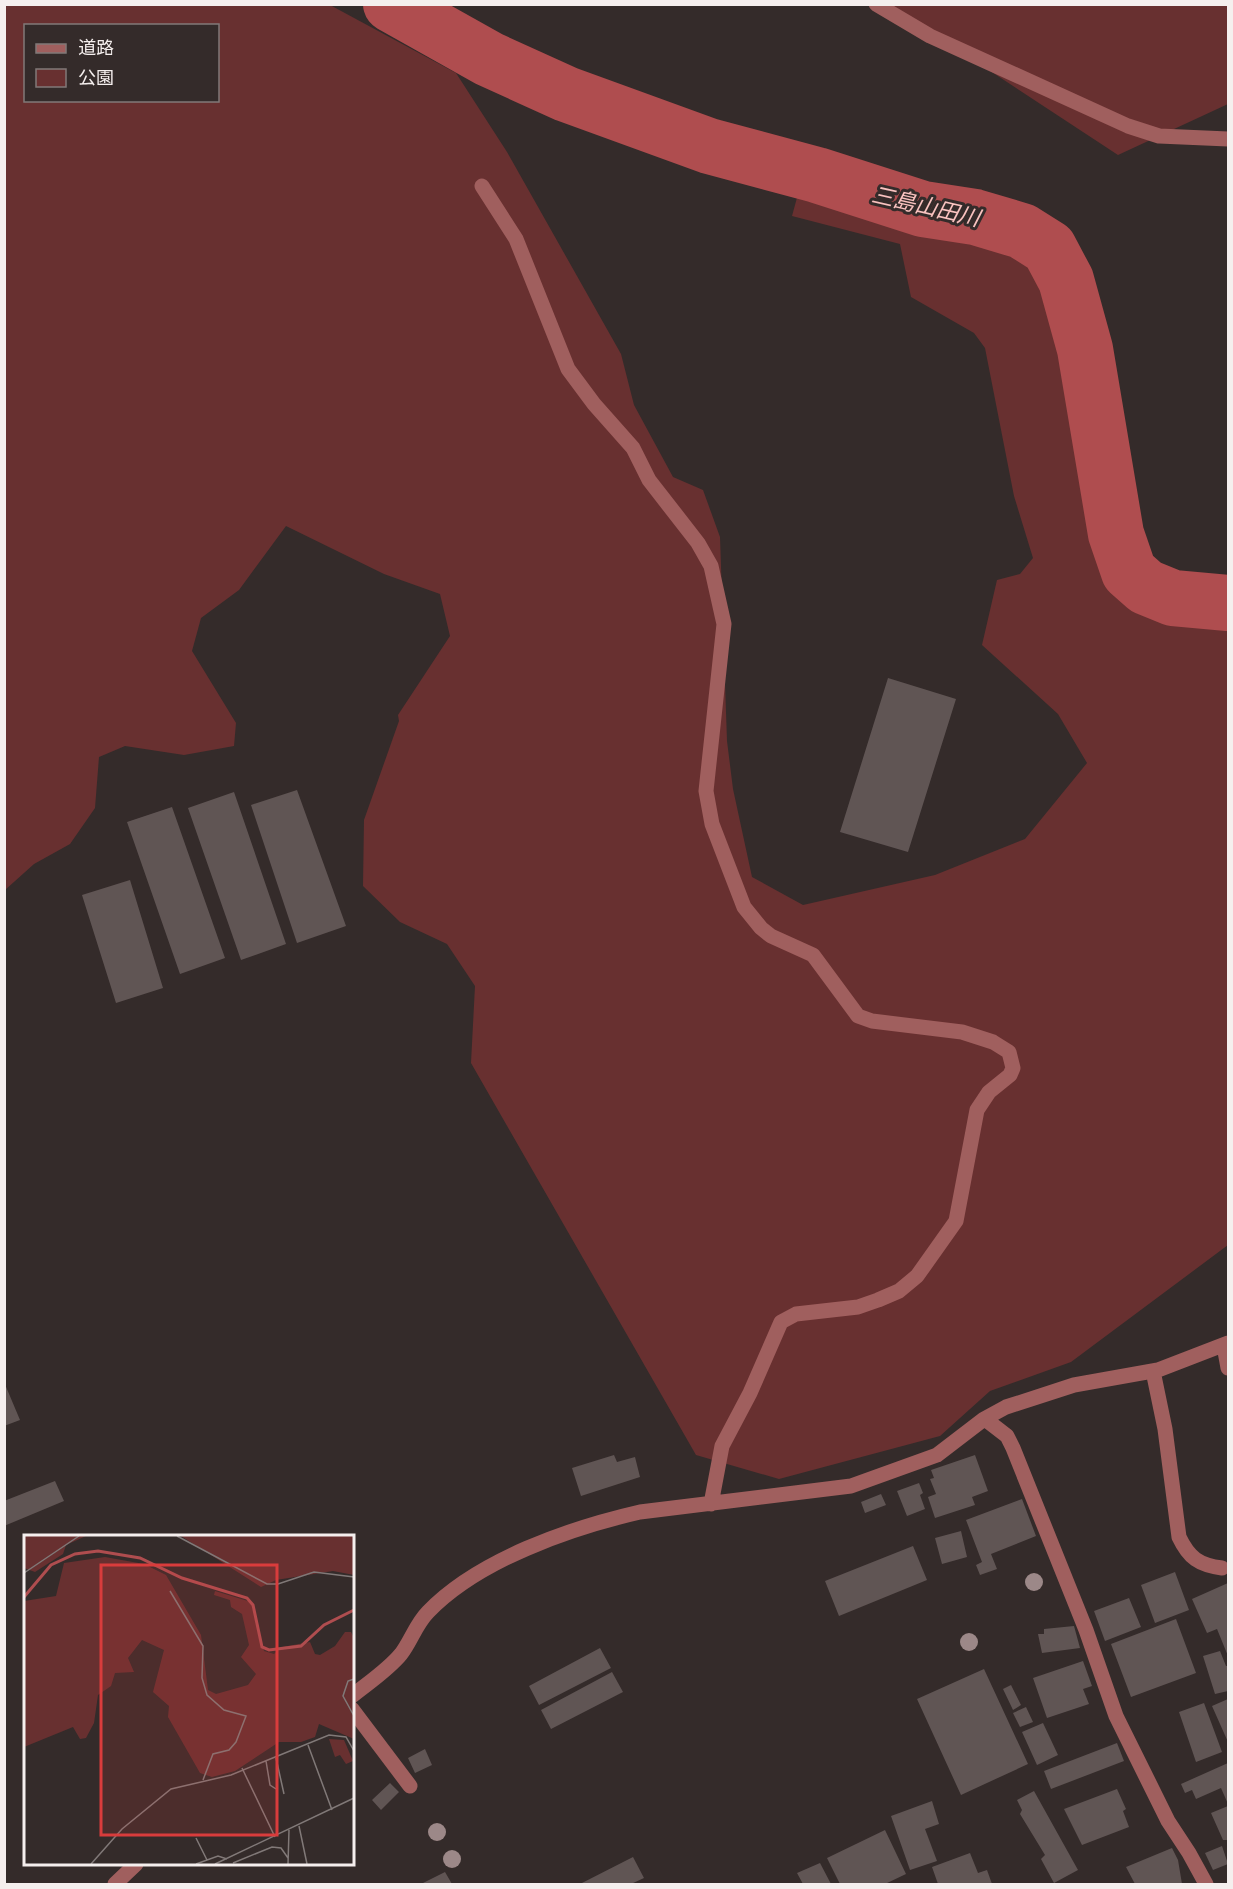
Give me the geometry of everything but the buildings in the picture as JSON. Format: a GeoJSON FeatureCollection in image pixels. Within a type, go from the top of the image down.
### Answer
{"type":"FeatureCollection","features":[{"type":"Feature","properties":{"kind":"street"},"geometry":{"type":"LineString","coordinates":[[876,4],[930,36],[1128,126],[1159,136],[1228,139]]}},
{"type":"Feature","properties":{"kind":"street"},"geometry":{"type":"LineString","coordinates":[[482,186],[516,238],[568,369],[594,404],[633,448],[649,480],[698,543],[711,566],[724,624],[706,791],[712,824],[744,907],[760,928],[771,936],[813,955],[858,1016],[872,1021],[938,1027],[977,1036],[1009,1052],[1012,1059],[1010,1075],[989,1092],[977,1110],[961,1203],[956,1221],[944,1241],[917,1276],[899,1291],[858,1307],[796,1314],[781,1322],[750,1393],[722,1446],[711,1504]]}},
{"type":"Feature","properties":{"kind":"street"},"geometry":{"type":"LineString","coordinates":[[354,1694],[400,1655],[426,1614],[468,1577],[536,1546],[607,1520],[640,1512],[851,1486],[937,1455],[1006,1407],[1064,1388],[1153,1371],[1226,1344],[1228,1368]]}},
{"type":"Feature","properties":{"kind":"street"},"geometry":{"type":"LineString","coordinates":[[1153,1371],[1165,1429],[1179,1537],[1187,1553],[1204,1566],[1222,1568]]}},
{"type":"Feature","properties":{"kind":"street"},"geometry":{"type":"LineString","coordinates":[[986,1419],[1007,1436],[1013,1448],[1074,1601],[1116,1716],[1168,1821],[1189,1852],[1206,1884]]}},
{"type":"Feature","properties":{"kind":"street"},"geometry":{"type":"LineString","coordinates":[[354,1712],[410,1786]]}},
{"type":"Feature","properties":{"kind":"street"},"geometry":{"type":"LineString","coordinates":[[115,1884],[133,1865]]}},
{"type":"Feature","properties":{"kind":"green space"},"geometry":{"type":"Polygon","coordinates":[[[5,5],[330,5],[456,73],[507,152],[621,354],[634,405],[673,477],[703,490],[720,537],[727,741],[733,789],[752,877],[803,905],[935,875],[1025,839],[1087,763],[1058,714],[982,645],[997,580],[1020,574],[1033,558],[1014,496],[985,348],[974,333],[911,297],[900,244],[792,216],[801,183],[878,210],[1000,233],[1051,262],[1075,381],[1092,497],[1111,575],[1138,604],[1206,621],[1228,605],[1228,1245],[1071,1362],[990,1391],[940,1436],[779,1479],[696,1455],[471,1063],[475,986],[447,944],[400,922],[363,886],[364,820],[399,721],[398,715],[450,636],[440,594],[384,574],[286,526],[239,590],[201,618],[192,651],[236,723],[234,746],[184,755],[125,746],[99,757],[95,808],[70,844],[34,864],[5,890],[5,5]]]}},
{"type":"Feature","properties":{"kind":"green space"},"geometry":{"type":"Polygon","coordinates":[[[890,5],[1228,5],[1228,104],[1118,155],[890,5]]]}},
{"type":"Feature","properties":{"kind":"waterway","name":"三島山田川"},"geometry":{"type":"LineString","coordinates":[[391,4],[489,59],[566,94],[709,146],[817,175],[923,209],[975,217],[1022,231],[1049,248],[1066,280],[1085,349],[1116,534],[1129,572],[1146,587],[1173,598],[1228,603]]}}]}
